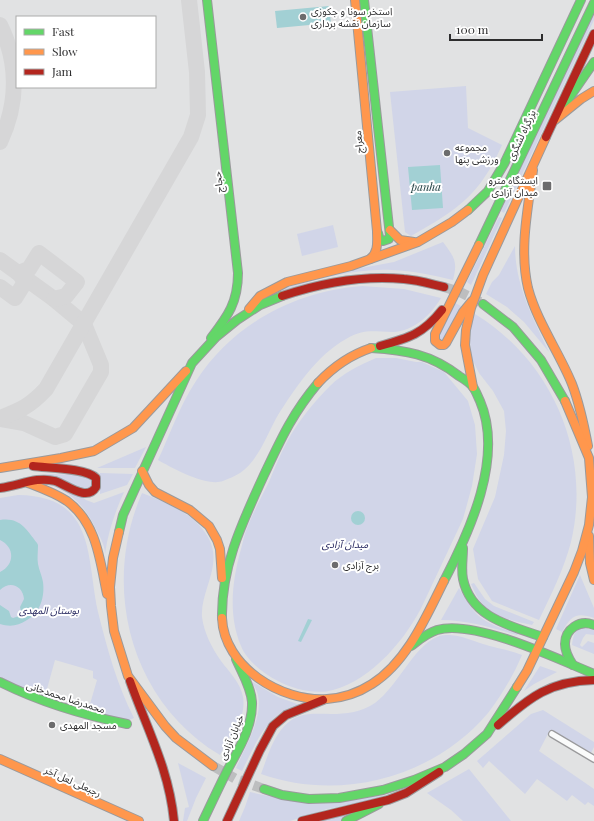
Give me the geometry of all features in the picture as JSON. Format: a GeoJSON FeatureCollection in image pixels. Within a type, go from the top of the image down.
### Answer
{"type":"FeatureCollection","features":[{"type":"Feature","properties":{"kind":"main road","name":"حجاج"},"geometry":{"type":"LineString","coordinates":[[201,352],[229,315],[236,298],[238,282],[238,261],[207,0]]}},
{"type":"Feature","properties":{"kind":"main road","name":"معراج"},"geometry":{"type":"LineString","coordinates":[[351,266],[373,258],[377,251],[377,231],[355,0]]}},
{"type":"Feature","properties":{"kind":"main road"},"geometry":{"type":"LineString","coordinates":[[364,0],[390,230],[389,239],[383,241],[378,237],[377,231]]}},
{"type":"Feature","properties":{"kind":"main road"},"geometry":{"type":"LineString","coordinates":[[0,468],[94,451],[111,442],[133,428],[201,352],[243,315],[260,296],[287,282],[351,266],[418,242],[452,222],[464,213],[488,190],[504,164],[581,0]]}},
{"type":"Feature","properties":{"kind":"main road","name":"بزرگراه لشگری"},"geometry":{"type":"LineString","coordinates":[[453,296],[496,211],[594,3]]}},
{"type":"Feature","properties":{"kind":"main road"},"geometry":{"type":"LineString","coordinates":[[409,647],[430,610],[463,545],[477,506],[486,472],[488,454],[487,422],[478,396],[473,387],[465,342],[468,317],[472,301],[535,160],[594,34]]}},
{"type":"Feature","properties":{"kind":"main road"},"geometry":{"type":"LineString","coordinates":[[553,122],[594,62]]}},
{"type":"Feature","properties":{"kind":"main road"},"geometry":{"type":"LineString","coordinates":[[553,122],[581,99],[594,91]]}},
{"type":"Feature","properties":{"kind":"main road"},"geometry":{"type":"LineString","coordinates":[[535,160],[524,241],[526,279],[534,305],[572,384],[583,416],[589,458],[592,497],[589,525],[590,563],[594,580]]}},
{"type":"Feature","properties":{"kind":"main road"},"geometry":{"type":"LineString","coordinates":[[390,230],[400,241],[418,242]]}},
{"type":"Feature","properties":{"kind":"main road"},"geometry":{"type":"LineString","coordinates":[[243,315],[275,298],[302,289],[360,279],[404,279],[444,287]]}},
{"type":"Feature","properties":{"kind":"main road"},"geometry":{"type":"LineString","coordinates":[[453,296],[435,334],[435,341],[440,345],[444,345],[446,343],[463,312],[472,301]]}},
{"type":"Feature","properties":{"kind":"main road"},"geometry":{"type":"LineString","coordinates":[[222,595],[228,567],[243,520],[290,420],[301,404],[323,378],[348,357],[361,351],[414,336],[421,332],[435,319],[453,296]]}},
{"type":"Feature","properties":{"kind":"main road"},"geometry":{"type":"LineString","coordinates":[[483,304],[514,327],[541,360],[558,388],[589,458]]}},
{"type":"Feature","properties":{"kind":"main road"},"geometry":{"type":"LineString","coordinates":[[371,348],[407,351],[426,356],[455,372],[473,387]]}},
{"type":"Feature","properties":{"kind":"main road"},"geometry":{"type":"LineString","coordinates":[[110,606],[111,572],[123,515],[192,363]]}},
{"type":"Feature","properties":{"kind":"main road"},"geometry":{"type":"LineString","coordinates":[[0,488],[46,479],[87,494],[95,489],[97,481],[92,474],[82,471],[15,465]]}},
{"type":"Feature","properties":{"kind":"main road"},"geometry":{"type":"LineString","coordinates":[[142,471],[146,481],[154,492],[196,514],[206,521],[210,527],[217,539],[220,550],[223,628],[228,644],[236,658],[251,672],[272,687],[292,695],[313,699],[323,700],[346,697],[372,684],[388,670],[409,647],[429,633],[440,629],[457,628],[512,641],[594,674]]}},
{"type":"Feature","properties":{"kind":"main road"},"geometry":{"type":"LineString","coordinates":[[28,483],[52,492],[69,502],[90,527],[99,556],[119,650],[137,704],[162,762],[173,805],[174,821]]}},
{"type":"Feature","properties":{"kind":"main road"},"geometry":{"type":"LineString","coordinates":[[487,734],[520,684],[537,651],[574,572],[582,551],[589,525]]}},
{"type":"Feature","properties":{"kind":"main road"},"geometry":{"type":"LineString","coordinates":[[463,545],[464,582],[472,600],[479,609],[494,620],[543,637]]}},
{"type":"Feature","properties":{"kind":"main road"},"geometry":{"type":"LineString","coordinates":[[573,665],[566,648],[566,638],[569,632],[579,623],[585,622],[594,625]]}},
{"type":"Feature","properties":{"kind":"main road","name":"خیابان آزادی"},"geometry":{"type":"LineString","coordinates":[[203,821],[242,740],[252,713],[250,692],[236,658]]}},
{"type":"Feature","properties":{"kind":"main road"},"geometry":{"type":"LineString","coordinates":[[128,676],[165,726],[176,738],[213,766]]}},
{"type":"Feature","properties":{"kind":"main road"},"geometry":{"type":"LineString","coordinates":[[346,821],[418,786],[464,754],[528,699],[562,683],[594,680]]}},
{"type":"Feature","properties":{"kind":"main road","name":"محمدرضا محمدخانی"},"geometry":{"type":"LineString","coordinates":[[0,682],[22,694],[41,701],[99,719],[127,724]]}},
{"type":"Feature","properties":{"kind":"main road"},"geometry":{"type":"LineString","coordinates":[[226,821],[273,726],[286,715],[323,700]]}},
{"type":"Feature","properties":{"kind":"main road","name":"رجبعلی لعل آخر"},"geometry":{"type":"LineString","coordinates":[[0,759],[138,821]]}},
{"type":"Feature","properties":{"kind":"main road"},"geometry":{"type":"LineString","coordinates":[[264,789],[309,799],[339,798],[383,790],[445,767]]}},
{"type":"Feature","properties":{"kind":"main road"},"geometry":{"type":"LineString","coordinates":[[302,821],[388,800]]}},
{"type":"Feature","properties":{"kind":"main road"},"geometry":{"type":"LineString","coordinates":[[170,821],[173,805]]}},
{"type":"Feature","properties":{"kind":"street"},"geometry":{"type":"LineString","coordinates":[[552,734],[593,757]]}},
{"type":"Feature","properties":{"kind":"green space"},"geometry":{"type":"Polygon","coordinates":[[[594,13],[594,20],[504,213],[501,211],[594,13]]]}},
{"type":"Feature","properties":{"kind":"green space","name":"مجموعه ورزشی پنها"},"geometry":{"type":"Polygon","coordinates":[[[466,86],[468,128],[502,145],[487,174],[469,196],[442,218],[411,236],[405,232],[390,92],[466,86]]]}},
{"type":"Feature","properties":{"kind":"green space"},"geometry":{"type":"Polygon","coordinates":[[[499,217],[502,218],[471,285],[467,282],[499,217]]]}},
{"type":"Feature","properties":{"kind":"green space"},"geometry":{"type":"Polygon","coordinates":[[[333,225],[338,247],[302,256],[297,234],[333,225]]]}},
{"type":"Feature","properties":{"kind":"green space"},"geometry":{"type":"Polygon","coordinates":[[[443,242],[454,260],[455,268],[453,280],[392,270],[359,271],[310,282],[263,298],[291,286],[351,270],[394,262],[443,242]]]}},
{"type":"Feature","properties":{"kind":"green space"},"geometry":{"type":"Polygon","coordinates":[[[515,246],[518,274],[526,301],[549,352],[524,322],[507,307],[486,294],[492,282],[499,275],[515,246]]]}},
{"type":"Feature","properties":{"kind":"green space"},"geometry":{"type":"Polygon","coordinates":[[[362,286],[404,289],[441,298],[427,316],[408,329],[393,332],[369,331],[359,333],[346,339],[325,354],[316,363],[292,394],[278,415],[262,446],[247,468],[238,474],[223,481],[208,481],[190,476],[158,460],[190,390],[211,361],[228,343],[247,327],[290,303],[337,289],[362,286]]]}},
{"type":"Feature","properties":{"kind":"green space"},"geometry":{"type":"Polygon","coordinates":[[[455,303],[461,306],[444,340],[441,341],[437,335],[455,303]]]}},
{"type":"Feature","properties":{"kind":"green space"},"geometry":{"type":"Polygon","coordinates":[[[475,314],[502,334],[525,357],[545,383],[560,412],[570,443],[576,475],[576,509],[571,542],[561,572],[539,620],[492,601],[478,579],[473,549],[495,497],[504,455],[506,431],[504,411],[493,391],[479,373],[471,357],[470,340],[472,322],[475,314]]]}},
{"type":"Feature","properties":{"kind":"green space","name":"میدان آزادی"},"geometry":{"type":"Polygon","coordinates":[[[376,358],[396,358],[422,362],[444,372],[468,401],[475,425],[477,454],[472,486],[463,519],[424,602],[409,629],[398,643],[375,667],[347,685],[333,690],[319,692],[298,689],[284,684],[267,675],[247,657],[244,652],[234,622],[233,598],[235,573],[245,533],[283,449],[298,424],[313,404],[335,381],[352,370],[376,358]]]}},
{"type":"Feature","properties":{"kind":"green space"},"geometry":{"type":"Polygon","coordinates":[[[146,447],[135,468],[97,468],[146,447]]]}},
{"type":"Feature","properties":{"kind":"green space"},"geometry":{"type":"Polygon","coordinates":[[[100,473],[133,474],[127,485],[100,494],[100,473]]]}},
{"type":"Feature","properties":{"kind":"green space"},"geometry":{"type":"Polygon","coordinates":[[[44,475],[84,475],[93,479],[92,488],[85,490],[44,475]]]}},
{"type":"Feature","properties":{"kind":"green space"},"geometry":{"type":"Polygon","coordinates":[[[44,482],[79,495],[94,503],[124,492],[112,522],[105,554],[104,545],[82,507],[70,495],[44,482]]]}},
{"type":"Feature","properties":{"kind":"green space"},"geometry":{"type":"Polygon","coordinates":[[[142,493],[170,505],[188,515],[208,537],[212,547],[214,558],[213,567],[202,607],[203,623],[209,640],[221,661],[240,687],[243,697],[242,713],[237,729],[231,734],[220,755],[189,732],[164,704],[145,673],[132,639],[125,603],[124,566],[130,529],[142,493]]]}},
{"type":"Feature","properties":{"kind":"green space","name":"بوستان المهدی"},"geometry":{"type":"Polygon","coordinates":[[[18,495],[43,498],[62,506],[74,518],[83,533],[88,551],[98,612],[105,639],[113,666],[134,718],[127,721],[88,711],[97,680],[93,678],[93,671],[55,660],[45,696],[0,677],[0,498],[18,495]]]}},
{"type":"Feature","properties":{"kind":"green space"},"geometry":{"type":"Polygon","coordinates":[[[580,575],[594,608],[594,618],[583,615],[575,617],[568,622],[562,632],[556,629],[580,575]]]}},
{"type":"Feature","properties":{"kind":"green space"},"geometry":{"type":"Polygon","coordinates":[[[474,583],[485,599],[494,606],[534,622],[532,625],[504,618],[490,611],[477,597],[471,584],[474,583]]]}},
{"type":"Feature","properties":{"kind":"green space"},"geometry":{"type":"Polygon","coordinates":[[[459,588],[471,607],[482,618],[489,623],[518,634],[470,623],[441,620],[459,588]]]}},
{"type":"Feature","properties":{"kind":"green space"},"geometry":{"type":"Polygon","coordinates":[[[582,628],[594,630],[594,635],[586,634],[580,645],[582,647],[588,641],[594,643],[594,654],[572,645],[573,637],[577,630],[582,628]]]}},
{"type":"Feature","properties":{"kind":"green space"},"geometry":{"type":"Polygon","coordinates":[[[449,635],[463,637],[522,655],[511,678],[498,699],[488,713],[466,735],[440,754],[413,768],[384,778],[353,784],[322,785],[291,782],[261,774],[275,739],[284,726],[290,721],[304,715],[348,713],[370,706],[383,696],[421,649],[437,637],[449,635]]]}},
{"type":"Feature","properties":{"kind":"green space"},"geometry":{"type":"Polygon","coordinates":[[[540,666],[557,672],[524,691],[540,666]]]}},
{"type":"Feature","properties":{"kind":"green space"},"geometry":{"type":"Polygon","coordinates":[[[251,681],[278,697],[300,705],[289,708],[271,721],[258,740],[242,771],[236,768],[253,731],[259,701],[256,689],[251,681]]]}},
{"type":"Feature","properties":{"kind":"green space"},"geometry":{"type":"Polygon","coordinates":[[[543,710],[594,742],[594,747],[591,753],[550,730],[539,751],[594,789],[594,806],[588,802],[585,805],[572,795],[567,801],[537,779],[525,794],[489,761],[483,768],[477,761],[531,714],[543,710]]]}},
{"type":"Feature","properties":{"kind":"green space"},"geometry":{"type":"Polygon","coordinates":[[[178,763],[206,778],[187,821],[183,821],[185,808],[189,807],[178,763]]]}},
{"type":"Feature","properties":{"kind":"green space"},"geometry":{"type":"Polygon","coordinates":[[[469,769],[511,821],[463,821],[451,810],[427,793],[469,769]]]}},
{"type":"Feature","properties":{"kind":"green space"},"geometry":{"type":"Polygon","coordinates":[[[407,789],[384,798],[327,809],[290,821],[239,821],[250,792],[291,801],[325,803],[387,795],[407,789]]]}},
{"type":"Feature","properties":{"kind":"green space"},"geometry":{"type":"Polygon","coordinates":[[[371,806],[341,821],[322,821],[371,806]]]}},
{"type":"Feature","properties":{"kind":"water","name":"استخر سونا و جکوزی سازمان نقشه برداری"},"geometry":{"type":"Polygon","coordinates":[[[329,6],[331,23],[277,28],[275,11],[329,6]]]}},
{"type":"Feature","properties":{"kind":"water","name":"panha"},"geometry":{"type":"Polygon","coordinates":[[[440,165],[443,208],[412,210],[408,167],[440,165]]]}},
{"type":"Feature","properties":{"kind":"water"},"geometry":{"type":"Polygon","coordinates":[[[358,511],[363,513],[365,518],[363,523],[358,525],[353,523],[351,518],[353,513],[358,511]]]}},
{"type":"Feature","properties":{"kind":"water"},"geometry":{"type":"Polygon","coordinates":[[[0,520],[13,520],[18,522],[26,529],[38,545],[38,564],[43,582],[41,604],[32,617],[17,625],[0,624],[0,605],[9,611],[11,617],[13,618],[22,615],[20,607],[24,599],[19,588],[15,586],[8,585],[0,590],[0,572],[5,569],[11,561],[11,551],[5,543],[0,540],[0,520]]]}},
{"type":"Feature","properties":{"kind":"water"},"geometry":{"type":"Polygon","coordinates":[[[308,619],[312,620],[301,642],[298,641],[308,619]]]}},
{"type":"Feature","properties":{"kind":"taxiway"},"geometry":{"type":"LineString","coordinates":[[0,418],[25,407],[46,389],[191,137],[198,115],[197,72],[189,0]]}},
{"type":"Feature","properties":{"kind":"taxiway"},"geometry":{"type":"LineString","coordinates":[[0,25],[11,54],[14,84],[10,113],[0,142]]}},
{"type":"Feature","properties":{"kind":"taxiway"},"geometry":{"type":"LineString","coordinates":[[0,287],[15,298],[25,282],[19,273],[29,269],[39,253],[77,282],[66,296],[54,299]]}},
{"type":"Feature","properties":{"kind":"taxiway"},"geometry":{"type":"LineString","coordinates":[[0,260],[54,299],[84,324],[101,365],[101,372],[65,434],[55,437],[24,423],[0,419]]}},
{"type":"Feature","properties":{"kind":"tunnel"},"geometry":{"type":"LineString","coordinates":[[444,287],[460,292],[480,302]]}},
{"type":"Feature","properties":{"kind":"tunnel"},"geometry":{"type":"LineString","coordinates":[[213,766],[236,779],[264,789]]}},
{"type":"Feature","properties":{"kind":"traffic: fast"},"geometry":{"type":"LineString","coordinates":[[207,0],[238,273],[238,283],[234,301],[227,315],[211,338]]}},
{"type":"Feature","properties":{"kind":"traffic: fast"},"geometry":{"type":"LineString","coordinates":[[364,0],[390,236],[389,239],[383,241],[380,240],[378,233]]}},
{"type":"Feature","properties":{"kind":"traffic: fast"},"geometry":{"type":"LineString","coordinates":[[468,210],[488,191],[504,164],[581,0]]}},
{"type":"Feature","properties":{"kind":"traffic: fast"},"geometry":{"type":"LineString","coordinates":[[479,245],[594,3]]}},
{"type":"Feature","properties":{"kind":"traffic: fast"},"geometry":{"type":"LineString","coordinates":[[565,104],[594,62]]}},
{"type":"Feature","properties":{"kind":"traffic: fast"},"geometry":{"type":"LineString","coordinates":[[119,532],[123,515],[192,363],[216,337],[237,320],[260,305],[282,296]]}},
{"type":"Feature","properties":{"kind":"traffic: fast"},"geometry":{"type":"LineString","coordinates":[[483,304],[513,327],[541,360],[565,401]]}},
{"type":"Feature","properties":{"kind":"traffic: fast"},"geometry":{"type":"LineString","coordinates":[[371,348],[395,350],[417,354],[428,358],[449,369],[470,384],[475,390],[480,401],[486,423],[488,446],[486,469],[481,493],[473,517],[464,540],[444,581]]}},
{"type":"Feature","properties":{"kind":"traffic: fast"},"geometry":{"type":"LineString","coordinates":[[222,618],[225,580],[229,562],[248,509],[288,427],[301,405],[318,383]]}},
{"type":"Feature","properties":{"kind":"traffic: fast"},"geometry":{"type":"LineString","coordinates":[[463,548],[463,579],[467,592],[474,603],[483,612],[506,624],[543,637]]}},
{"type":"Feature","properties":{"kind":"traffic: fast"},"geometry":{"type":"LineString","coordinates":[[573,665],[565,647],[566,639],[570,630],[579,624],[589,623],[594,625]]}},
{"type":"Feature","properties":{"kind":"traffic: fast"},"geometry":{"type":"LineString","coordinates":[[411,646],[433,631],[453,628],[472,630],[516,642],[594,674]]}},
{"type":"Feature","properties":{"kind":"traffic: fast"},"geometry":{"type":"LineString","coordinates":[[203,821],[240,747],[252,711],[252,702],[248,685],[236,659]]}},
{"type":"Feature","properties":{"kind":"traffic: fast"},"geometry":{"type":"LineString","coordinates":[[0,682],[31,696],[62,707],[127,724]]}},
{"type":"Feature","properties":{"kind":"traffic: fast"},"geometry":{"type":"LineString","coordinates":[[264,789],[282,795],[309,799],[339,798],[383,790],[414,780],[445,767],[464,754],[487,734],[517,687]]}},
{"type":"Feature","properties":{"kind":"traffic: fast"},"geometry":{"type":"LineString","coordinates":[[346,821],[379,804]]}},
{"type":"Feature","properties":{"kind":"traffic: slow"},"geometry":{"type":"LineString","coordinates":[[355,0],[377,231],[376,250],[370,259]]}},
{"type":"Feature","properties":{"kind":"traffic: slow"},"geometry":{"type":"LineString","coordinates":[[555,120],[581,99],[594,91]]}},
{"type":"Feature","properties":{"kind":"traffic: slow"},"geometry":{"type":"LineString","coordinates":[[473,387],[465,345],[466,330],[471,308],[483,275],[546,137]]}},
{"type":"Feature","properties":{"kind":"traffic: slow"},"geometry":{"type":"LineString","coordinates":[[533,170],[525,229],[525,273],[532,301],[542,325],[572,384],[580,407],[588,446]]}},
{"type":"Feature","properties":{"kind":"traffic: slow"},"geometry":{"type":"LineString","coordinates":[[249,309],[260,296],[287,282],[351,266],[418,242],[452,222],[468,210]]}},
{"type":"Feature","properties":{"kind":"traffic: slow"},"geometry":{"type":"LineString","coordinates":[[390,230],[400,240],[414,242]]}},
{"type":"Feature","properties":{"kind":"traffic: slow"},"geometry":{"type":"LineString","coordinates":[[472,301],[463,312],[446,343],[444,345],[440,345],[435,341],[435,334],[479,245]]}},
{"type":"Feature","properties":{"kind":"traffic: slow"},"geometry":{"type":"LineString","coordinates":[[318,383],[342,362],[371,348]]}},
{"type":"Feature","properties":{"kind":"traffic: slow"},"geometry":{"type":"LineString","coordinates":[[0,468],[94,451],[133,428],[186,371]]}},
{"type":"Feature","properties":{"kind":"traffic: slow"},"geometry":{"type":"LineString","coordinates":[[517,687],[527,671],[574,572],[582,551],[589,525],[592,497],[589,458],[565,401]]}},
{"type":"Feature","properties":{"kind":"traffic: slow"},"geometry":{"type":"LineString","coordinates":[[142,471],[149,485],[155,492],[190,510],[209,526],[220,549],[222,578]]}},
{"type":"Feature","properties":{"kind":"traffic: slow"},"geometry":{"type":"LineString","coordinates":[[28,483],[53,493],[67,501],[85,520],[96,543],[107,594]]}},
{"type":"Feature","properties":{"kind":"traffic: slow"},"geometry":{"type":"LineString","coordinates":[[119,532],[113,558],[110,587],[111,606],[114,631],[128,676],[165,726],[176,738],[213,766]]}},
{"type":"Feature","properties":{"kind":"traffic: slow"},"geometry":{"type":"LineString","coordinates":[[589,536],[590,563],[594,580]]}},
{"type":"Feature","properties":{"kind":"traffic: slow"},"geometry":{"type":"LineString","coordinates":[[222,618],[225,636],[233,652],[244,666],[258,678],[274,688],[291,694],[309,698],[339,698],[372,684],[395,664],[423,624],[444,581]]}},
{"type":"Feature","properties":{"kind":"traffic: slow"},"geometry":{"type":"LineString","coordinates":[[0,759],[139,821]]}},
{"type":"Feature","properties":{"kind":"traffic: jam"},"geometry":{"type":"LineString","coordinates":[[546,137],[594,34]]}},
{"type":"Feature","properties":{"kind":"traffic: jam"},"geometry":{"type":"LineString","coordinates":[[282,296],[312,287],[342,281],[373,278],[409,280],[444,287]]}},
{"type":"Feature","properties":{"kind":"traffic: jam"},"geometry":{"type":"LineString","coordinates":[[380,346],[415,334],[422,330],[442,310]]}},
{"type":"Feature","properties":{"kind":"traffic: jam"},"geometry":{"type":"LineString","coordinates":[[0,488],[34,480],[55,481],[82,493],[92,491],[96,487],[96,478],[84,472],[33,466]]}},
{"type":"Feature","properties":{"kind":"traffic: jam"},"geometry":{"type":"LineString","coordinates":[[498,725],[520,706],[542,692],[565,684],[594,680]]}},
{"type":"Feature","properties":{"kind":"traffic: jam"},"geometry":{"type":"LineString","coordinates":[[130,681],[162,767],[174,821]]}},
{"type":"Feature","properties":{"kind":"traffic: jam"},"geometry":{"type":"LineString","coordinates":[[227,821],[260,750],[273,726],[286,715],[323,700]]}},
{"type":"Feature","properties":{"kind":"traffic: jam"},"geometry":{"type":"LineString","coordinates":[[302,821],[388,800],[406,793],[439,772]]}},
{"type":"Feature","properties":{"kind":"place","name":"استخر سونا و جکوزی سازمان نقشه برداری"},"geometry":{"type":"Point","coordinates":[303,17]}},
{"type":"Feature","properties":{"kind":"place","name":"مجموعه ورزشی پنها"},"geometry":{"type":"Point","coordinates":[447,153]}},
{"type":"Feature","properties":{"kind":"place","name":"ایستگاه مترو میدان آزادی"},"geometry":{"type":"Point","coordinates":[547,186]}},
{"type":"Feature","properties":{"kind":"place","name":"برج آزادی"},"geometry":{"type":"Point","coordinates":[335,565]}},
{"type":"Feature","properties":{"kind":"place","name":"مسجد المهدی"},"geometry":{"type":"Point","coordinates":[52,725]}}]}
